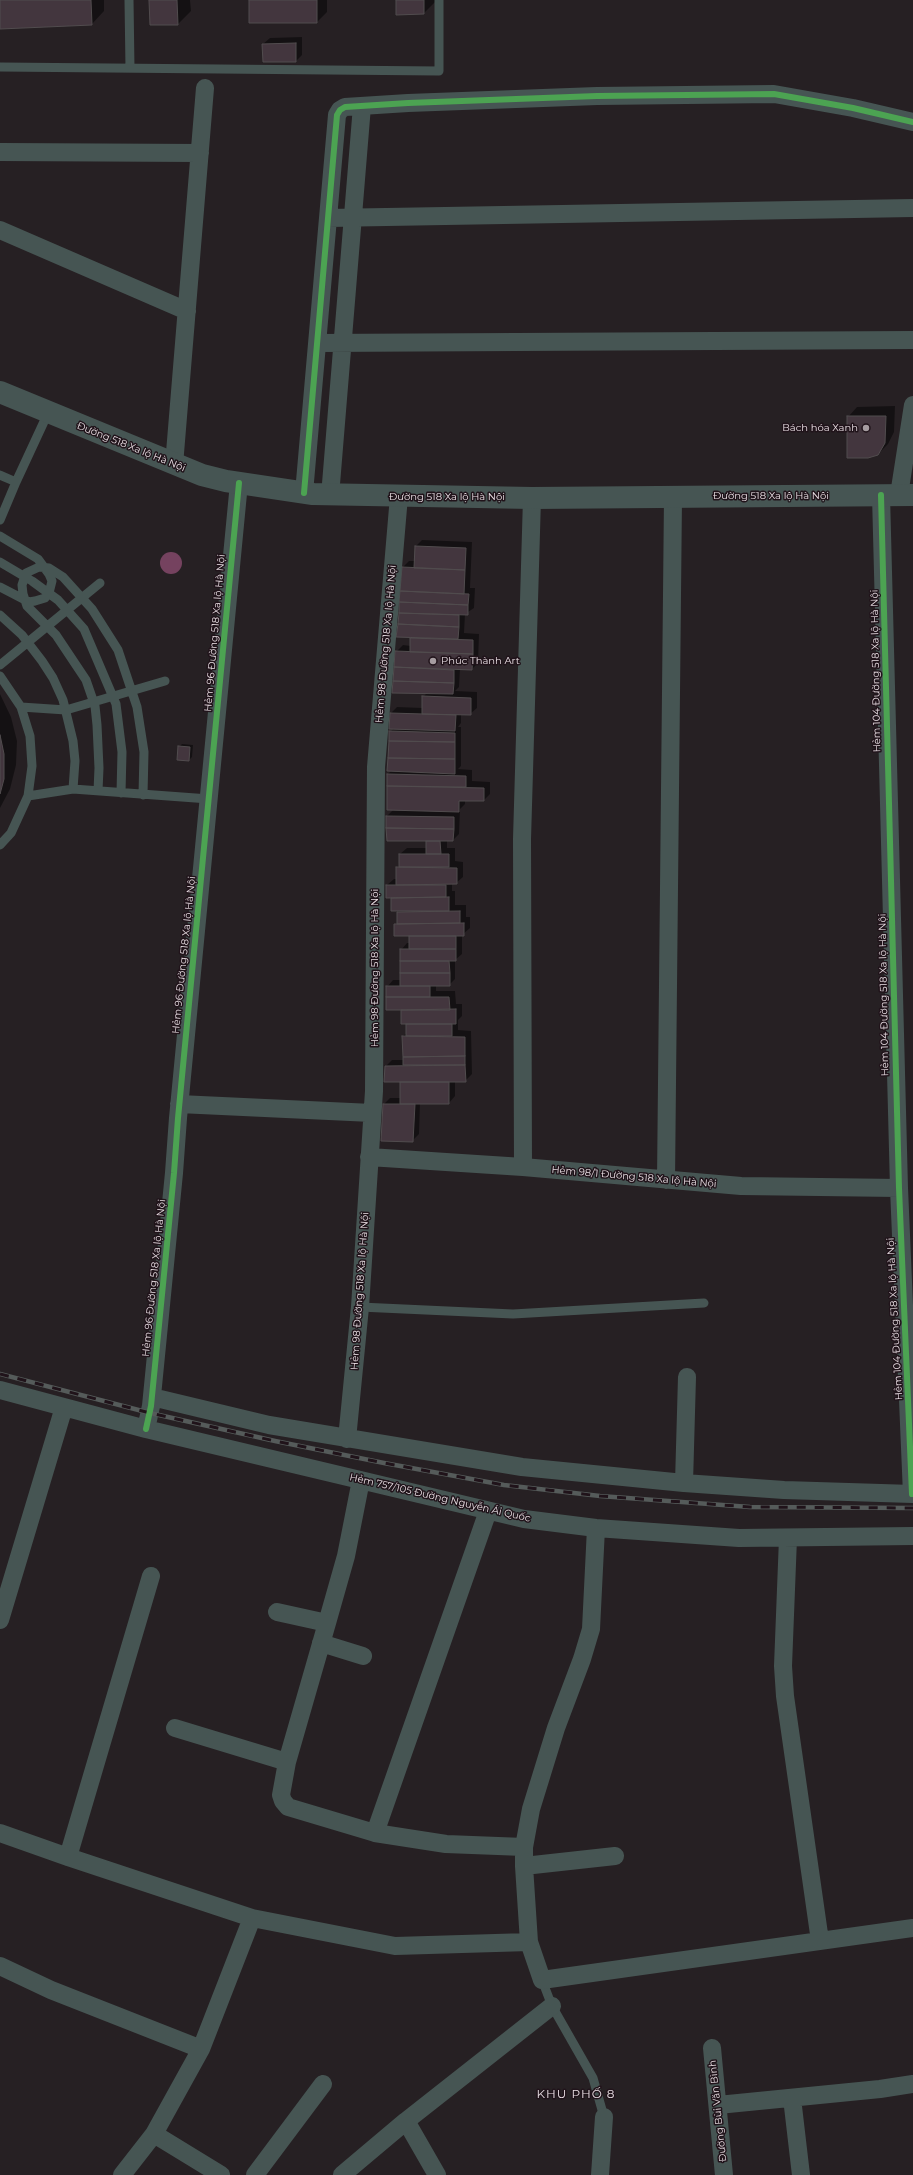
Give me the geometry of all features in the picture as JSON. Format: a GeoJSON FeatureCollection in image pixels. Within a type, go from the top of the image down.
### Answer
{"type":"FeatureCollection","features":[{"type":"Feature","properties":{"kind":"street"},"geometry":{"type":"LineString","coordinates":[[174,465],[205,88]]}},
{"type":"Feature","properties":{"kind":"street"},"geometry":{"type":"LineString","coordinates":[[304,493],[337,115],[338,112],[345,107],[597,96],[774,94],[853,108],[913,122]]}},
{"type":"Feature","properties":{"kind":"street"},"geometry":{"type":"LineString","coordinates":[[330,496],[362,106]]}},
{"type":"Feature","properties":{"kind":"street"},"geometry":{"type":"LineString","coordinates":[[0,152],[200,153]]}},
{"type":"Feature","properties":{"kind":"street"},"geometry":{"type":"LineString","coordinates":[[328,218],[913,208]]}},
{"type":"Feature","properties":{"kind":"street"},"geometry":{"type":"LineString","coordinates":[[0,230],[187,311]]}},
{"type":"Feature","properties":{"kind":"street"},"geometry":{"type":"LineString","coordinates":[[318,343],[913,340]]}},
{"type":"Feature","properties":{"kind":"street","name":"Đường 518 Xa lộ Hà Nội"},"geometry":{"type":"LineString","coordinates":[[0,392],[174,465],[215,479],[330,496],[532,498],[898,495]]}},
{"type":"Feature","properties":{"kind":"street","name":"Hẻm 104 Đường 518 Xa lộ Hà Nội"},"geometry":{"type":"LineString","coordinates":[[913,405],[898,495],[905,1125],[899,1188],[913,1494]]}},
{"type":"Feature","properties":{"kind":"street","name":"Hẻm 96 Đường 518 Xa lộ Hà Nội"},"geometry":{"type":"LineString","coordinates":[[146,1429],[152,1398],[239,483]]}},
{"type":"Feature","properties":{"kind":"street","name":"Hẻm 98 Đường 518 Xa lộ Hà Nội"},"geometry":{"type":"LineString","coordinates":[[347,1439],[360,1307],[376,1035],[376,776],[399,496]]}},
{"type":"Feature","properties":{"kind":"street"},"geometry":{"type":"LineString","coordinates":[[666,1180],[673,496]]}},
{"type":"Feature","properties":{"kind":"street"},"geometry":{"type":"LineString","coordinates":[[523,1167],[522,839],[532,498]]}},
{"type":"Feature","properties":{"kind":"street"},"geometry":{"type":"LineString","coordinates":[[179,1104],[372,1113]]}},
{"type":"Feature","properties":{"kind":"street","name":"Hẻm 98/1 Đường 518 Xa lộ Hà Nội"},"geometry":{"type":"LineString","coordinates":[[370,1157],[523,1167],[740,1186],[899,1188]]}},
{"type":"Feature","properties":{"kind":"street"},"geometry":{"type":"LineString","coordinates":[[684,1483],[687,1377]]}},
{"type":"Feature","properties":{"kind":"street","name":"Hẻm 757/105 Đường Nguyễn Ái Quốc"},"geometry":{"type":"LineString","coordinates":[[0,1390],[146,1429],[524,1519],[596,1528],[739,1538],[913,1536]]}},
{"type":"Feature","properties":{"kind":"street"},"geometry":{"type":"LineString","coordinates":[[152,1398],[269,1425],[522,1467],[684,1483],[784,1490],[913,1494]]}},
{"type":"Feature","properties":{"kind":"street"},"geometry":{"type":"LineString","coordinates":[[0,1620],[64,1407]]}},
{"type":"Feature","properties":{"kind":"street"},"geometry":{"type":"LineString","coordinates":[[361,1480],[346,1556],[287,1762],[282,1795],[283,1801],[288,1806],[375,1833],[446,1844],[524,1846]]}},
{"type":"Feature","properties":{"kind":"street"},"geometry":{"type":"LineString","coordinates":[[375,1833],[488,1511]]}},
{"type":"Feature","properties":{"kind":"street"},"geometry":{"type":"LineString","coordinates":[[596,1528],[591,1629],[582,1659],[553,1735],[531,1809],[524,1846],[529,1942],[542,1980],[913,1928]]}},
{"type":"Feature","properties":{"kind":"street"},"geometry":{"type":"LineString","coordinates":[[788,1538],[783,1666],[785,1696],[820,1941]]}},
{"type":"Feature","properties":{"kind":"street"},"geometry":{"type":"LineString","coordinates":[[68,1857],[151,1576]]}},
{"type":"Feature","properties":{"kind":"street"},"geometry":{"type":"LineString","coordinates":[[277,1612],[327,1623]]}},
{"type":"Feature","properties":{"kind":"street"},"geometry":{"type":"LineString","coordinates":[[321,1643],[363,1656]]}},
{"type":"Feature","properties":{"kind":"street"},"geometry":{"type":"LineString","coordinates":[[175,1728],[287,1762]]}},
{"type":"Feature","properties":{"kind":"street"},"geometry":{"type":"LineString","coordinates":[[0,1833],[252,1918],[395,1946],[529,1942]]}},
{"type":"Feature","properties":{"kind":"street"},"geometry":{"type":"LineString","coordinates":[[524,1866],[615,1856]]}},
{"type":"Feature","properties":{"kind":"street"},"geometry":{"type":"LineString","coordinates":[[122,2175],[154,2134],[201,2049],[252,1918]]}},
{"type":"Feature","properties":{"kind":"street"},"geometry":{"type":"LineString","coordinates":[[0,1966],[51,1990],[201,2049]]}},
{"type":"Feature","properties":{"kind":"street"},"geometry":{"type":"LineString","coordinates":[[342,2175],[406,2121],[552,2006]]}},
{"type":"Feature","properties":{"kind":"street","name":"Đường Bùi Văn Bình"},"geometry":{"type":"LineString","coordinates":[[712,2048],[724,2175]]}},
{"type":"Feature","properties":{"kind":"street"},"geometry":{"type":"LineString","coordinates":[[255,2175],[323,2084]]}},
{"type":"Feature","properties":{"kind":"street"},"geometry":{"type":"LineString","coordinates":[[718,2105],[913,2084]]}},
{"type":"Feature","properties":{"kind":"street"},"geometry":{"type":"LineString","coordinates":[[792,2098],[801,2175]]}},
{"type":"Feature","properties":{"kind":"street"},"geometry":{"type":"LineString","coordinates":[[600,2175],[604,2118]]}},
{"type":"Feature","properties":{"kind":"street"},"geometry":{"type":"LineString","coordinates":[[406,2121],[437,2175]]}},
{"type":"Feature","properties":{"kind":"street"},"geometry":{"type":"LineString","coordinates":[[154,2134],[221,2175]]}},
{"type":"Feature","properties":{"kind":"lane"},"geometry":{"type":"LineString","coordinates":[[129,0],[130,68]]}},
{"type":"Feature","properties":{"kind":"lane"},"geometry":{"type":"LineString","coordinates":[[0,67],[440,71],[439,0]]}},
{"type":"Feature","properties":{"kind":"lane"},"geometry":{"type":"LineString","coordinates":[[0,520],[48,413]]}},
{"type":"Feature","properties":{"kind":"lane"},"geometry":{"type":"LineString","coordinates":[[0,476],[16,482]]}},
{"type":"Feature","properties":{"kind":"lane"},"geometry":{"type":"LineString","coordinates":[[0,536],[38,559],[52,581],[49,593],[45,598],[35,601],[25,600],[0,586]]}},
{"type":"Feature","properties":{"kind":"lane"},"geometry":{"type":"LineString","coordinates":[[0,562],[25,576],[49,593],[84,629],[113,696],[121,732],[123,775],[121,793]]}},
{"type":"Feature","properties":{"kind":"lane"},"geometry":{"type":"LineString","coordinates":[[98,791],[99,745],[94,702],[86,680],[56,635],[27,606],[25,600],[22,585],[26,573],[38,567],[45,568],[63,577],[92,609],[118,650],[133,691],[144,752],[143,795]]}},
{"type":"Feature","properties":{"kind":"lane"},"geometry":{"type":"LineString","coordinates":[[0,665],[100,583]]}},
{"type":"Feature","properties":{"kind":"lane"},"geometry":{"type":"LineString","coordinates":[[0,615],[28,642],[54,678],[66,710],[75,761],[73,789]]}},
{"type":"Feature","properties":{"kind":"lane"},"geometry":{"type":"LineString","coordinates":[[0,676],[21,707],[30,736],[32,766],[28,796],[11,833],[0,845]]}},
{"type":"Feature","properties":{"kind":"lane"},"geometry":{"type":"LineString","coordinates":[[21,707],[66,710],[165,681]]}},
{"type":"Feature","properties":{"kind":"lane"},"geometry":{"type":"LineString","coordinates":[[28,796],[73,789],[209,799]]}},
{"type":"Feature","properties":{"kind":"lane"},"geometry":{"type":"LineString","coordinates":[[360,1307],[513,1314],[704,1303]]}},
{"type":"Feature","properties":{"kind":"lane"},"geometry":{"type":"LineString","coordinates":[[542,1980],[552,2006],[593,2078],[604,2118]]}},
{"type":"Feature","properties":{"kind":"shaded area"},"geometry":{"type":"Polygon","coordinates":[[[171,552],[179,555],[182,563],[179,571],[171,574],[163,571],[160,563],[163,555],[171,552]]]}},
{"type":"Feature","properties":{"kind":"building"},"geometry":{"type":"Polygon","coordinates":[[[0,0],[91,0],[92,25],[0,29],[0,0]]]}},
{"type":"Feature","properties":{"kind":"building"},"geometry":{"type":"Polygon","coordinates":[[[149,0],[177,0],[178,25],[150,25],[149,0]]]}},
{"type":"Feature","properties":{"kind":"building"},"geometry":{"type":"Polygon","coordinates":[[[249,0],[317,0],[317,23],[249,23],[249,0]]]}},
{"type":"Feature","properties":{"kind":"building"},"geometry":{"type":"Polygon","coordinates":[[[396,0],[424,0],[424,14],[396,15],[396,0]]]}},
{"type":"Feature","properties":{"kind":"building"},"geometry":{"type":"Polygon","coordinates":[[[296,43],[296,62],[263,62],[262,44],[296,43]]]}},
{"type":"Feature","properties":{"kind":"building","name":"Bách hóa Xanh"},"geometry":{"type":"Polygon","coordinates":[[[847,416],[886,416],[885,443],[878,455],[868,458],[847,458],[847,416]]]}},
{"type":"Feature","properties":{"kind":"building"},"geometry":{"type":"Polygon","coordinates":[[[415,546],[466,548],[465,570],[414,568],[415,546]]]}},
{"type":"Feature","properties":{"kind":"building"},"geometry":{"type":"Polygon","coordinates":[[[402,567],[465,570],[464,594],[400,591],[402,567]]]}},
{"type":"Feature","properties":{"kind":"building"},"geometry":{"type":"Polygon","coordinates":[[[400,591],[469,594],[468,605],[399,602],[400,591]]]}},
{"type":"Feature","properties":{"kind":"building"},"geometry":{"type":"Polygon","coordinates":[[[399,602],[468,605],[468,615],[399,613],[399,602]]]}},
{"type":"Feature","properties":{"kind":"building"},"geometry":{"type":"Polygon","coordinates":[[[399,613],[459,615],[459,627],[398,624],[399,613]]]}},
{"type":"Feature","properties":{"kind":"building"},"geometry":{"type":"Polygon","coordinates":[[[398,624],[459,627],[458,639],[396,637],[398,624]]]}},
{"type":"Feature","properties":{"kind":"building"},"geometry":{"type":"Polygon","coordinates":[[[410,638],[473,640],[473,654],[410,652],[410,638]]]}},
{"type":"Feature","properties":{"kind":"building","name":"Phúc Thành Art"},"geometry":{"type":"Polygon","coordinates":[[[395,651],[473,654],[472,670],[394,667],[395,651]]]}},
{"type":"Feature","properties":{"kind":"building"},"geometry":{"type":"Polygon","coordinates":[[[394,667],[454,670],[454,683],[393,681],[394,667]]]}},
{"type":"Feature","properties":{"kind":"building"},"geometry":{"type":"Polygon","coordinates":[[[393,681],[454,683],[453,694],[392,693],[393,681]]]}},
{"type":"Feature","properties":{"kind":"building"},"geometry":{"type":"Polygon","coordinates":[[[422,696],[471,698],[471,715],[422,714],[422,696]]]}},
{"type":"Feature","properties":{"kind":"building"},"geometry":{"type":"Polygon","coordinates":[[[390,713],[456,715],[455,731],[389,729],[390,713]]]}},
{"type":"Feature","properties":{"kind":"building"},"geometry":{"type":"Polygon","coordinates":[[[389,731],[455,733],[455,742],[389,741],[389,731]]]}},
{"type":"Feature","properties":{"kind":"building"},"geometry":{"type":"Polygon","coordinates":[[[0,735],[4,754],[4,779],[0,794],[0,735]]]}},
{"type":"Feature","properties":{"kind":"building"},"geometry":{"type":"Polygon","coordinates":[[[389,741],[455,742],[455,759],[388,758],[389,741]]]}},
{"type":"Feature","properties":{"kind":"building"},"geometry":{"type":"Polygon","coordinates":[[[178,746],[190,747],[189,761],[177,760],[178,746]]]}},
{"type":"Feature","properties":{"kind":"building"},"geometry":{"type":"Polygon","coordinates":[[[388,758],[455,759],[455,774],[387,771],[388,758]]]}},
{"type":"Feature","properties":{"kind":"building"},"geometry":{"type":"Polygon","coordinates":[[[387,774],[466,776],[466,787],[387,786],[387,774]]]}},
{"type":"Feature","properties":{"kind":"building"},"geometry":{"type":"Polygon","coordinates":[[[387,786],[484,788],[484,801],[459,801],[459,812],[387,810],[387,786]]]}},
{"type":"Feature","properties":{"kind":"building"},"geometry":{"type":"Polygon","coordinates":[[[386,816],[454,817],[454,829],[386,828],[386,816]]]}},
{"type":"Feature","properties":{"kind":"building"},"geometry":{"type":"Polygon","coordinates":[[[386,828],[454,829],[453,841],[387,841],[386,828]]]}},
{"type":"Feature","properties":{"kind":"building"},"geometry":{"type":"Polygon","coordinates":[[[426,841],[440,841],[441,854],[426,854],[426,841]]]}},
{"type":"Feature","properties":{"kind":"building"},"geometry":{"type":"Polygon","coordinates":[[[399,854],[449,854],[449,867],[399,867],[399,854]]]}},
{"type":"Feature","properties":{"kind":"building"},"geometry":{"type":"Polygon","coordinates":[[[396,867],[457,868],[457,884],[396,885],[396,867]]]}},
{"type":"Feature","properties":{"kind":"building"},"geometry":{"type":"Polygon","coordinates":[[[386,885],[446,885],[446,897],[386,898],[386,885]]]}},
{"type":"Feature","properties":{"kind":"building"},"geometry":{"type":"Polygon","coordinates":[[[449,897],[449,911],[391,911],[391,898],[449,897]]]}},
{"type":"Feature","properties":{"kind":"building"},"geometry":{"type":"Polygon","coordinates":[[[460,911],[460,923],[397,924],[397,912],[460,911]]]}},
{"type":"Feature","properties":{"kind":"building"},"geometry":{"type":"Polygon","coordinates":[[[464,923],[464,936],[394,936],[394,924],[464,923]]]}},
{"type":"Feature","properties":{"kind":"building"},"geometry":{"type":"Polygon","coordinates":[[[409,936],[456,936],[456,949],[409,949],[409,936]]]}},
{"type":"Feature","properties":{"kind":"building"},"geometry":{"type":"Polygon","coordinates":[[[400,949],[456,949],[456,961],[400,961],[400,949]]]}},
{"type":"Feature","properties":{"kind":"building"},"geometry":{"type":"Polygon","coordinates":[[[400,961],[449,961],[450,973],[400,973],[400,961]]]}},
{"type":"Feature","properties":{"kind":"building"},"geometry":{"type":"Polygon","coordinates":[[[400,973],[450,973],[450,986],[400,986],[400,973]]]}},
{"type":"Feature","properties":{"kind":"building"},"geometry":{"type":"Polygon","coordinates":[[[386,986],[430,986],[430,997],[386,997],[386,986]]]}},
{"type":"Feature","properties":{"kind":"building"},"geometry":{"type":"Polygon","coordinates":[[[386,997],[449,997],[450,1010],[386,1010],[386,997]]]}},
{"type":"Feature","properties":{"kind":"building"},"geometry":{"type":"Polygon","coordinates":[[[456,1009],[456,1024],[401,1024],[401,1010],[456,1009]]]}},
{"type":"Feature","properties":{"kind":"building"},"geometry":{"type":"Polygon","coordinates":[[[406,1024],[452,1024],[452,1036],[406,1036],[406,1024]]]}},
{"type":"Feature","properties":{"kind":"building"},"geometry":{"type":"Polygon","coordinates":[[[402,1036],[465,1037],[465,1056],[403,1057],[402,1036]]]}},
{"type":"Feature","properties":{"kind":"building"},"geometry":{"type":"Polygon","coordinates":[[[465,1056],[465,1065],[403,1065],[403,1057],[465,1056]]]}},
{"type":"Feature","properties":{"kind":"building"},"geometry":{"type":"Polygon","coordinates":[[[465,1065],[466,1082],[384,1082],[385,1066],[465,1065]]]}},
{"type":"Feature","properties":{"kind":"building"},"geometry":{"type":"Polygon","coordinates":[[[400,1082],[449,1082],[449,1104],[400,1104],[400,1082]]]}},
{"type":"Feature","properties":{"kind":"building"},"geometry":{"type":"Polygon","coordinates":[[[383,1104],[415,1104],[413,1142],[381,1141],[383,1104]]]}},
{"type":"Feature","properties":{"kind":"railway"},"geometry":{"type":"LineString","coordinates":[[0,1374],[150,1413],[275,1441],[504,1485],[600,1496],[750,1507],[913,1508]]}},
{"type":"Feature","properties":{"kind":"cycle path"},"geometry":{"type":"LineString","coordinates":[[304,493],[337,115],[340,110],[345,107],[408,103],[597,96],[774,94],[853,108],[913,122]]}},
{"type":"Feature","properties":{"kind":"cycle path"},"geometry":{"type":"LineString","coordinates":[[146,1429],[151,1406],[174,1173],[239,483]]}},
{"type":"Feature","properties":{"kind":"cycle path"},"geometry":{"type":"LineString","coordinates":[[881,495],[899,1188],[912,1494]]}},
{"type":"Feature","properties":{"kind":"place","name":"Bách hóa Xanh"},"geometry":{"type":"Point","coordinates":[866,428]}},
{"type":"Feature","properties":{"kind":"place","name":"Phúc Thành Art"},"geometry":{"type":"Point","coordinates":[433,661]}},
{"type":"Feature","properties":{"kind":"district","name":"KHU PHỐ 8"},"geometry":{"type":"Point","coordinates":[576,2094]}}]}
